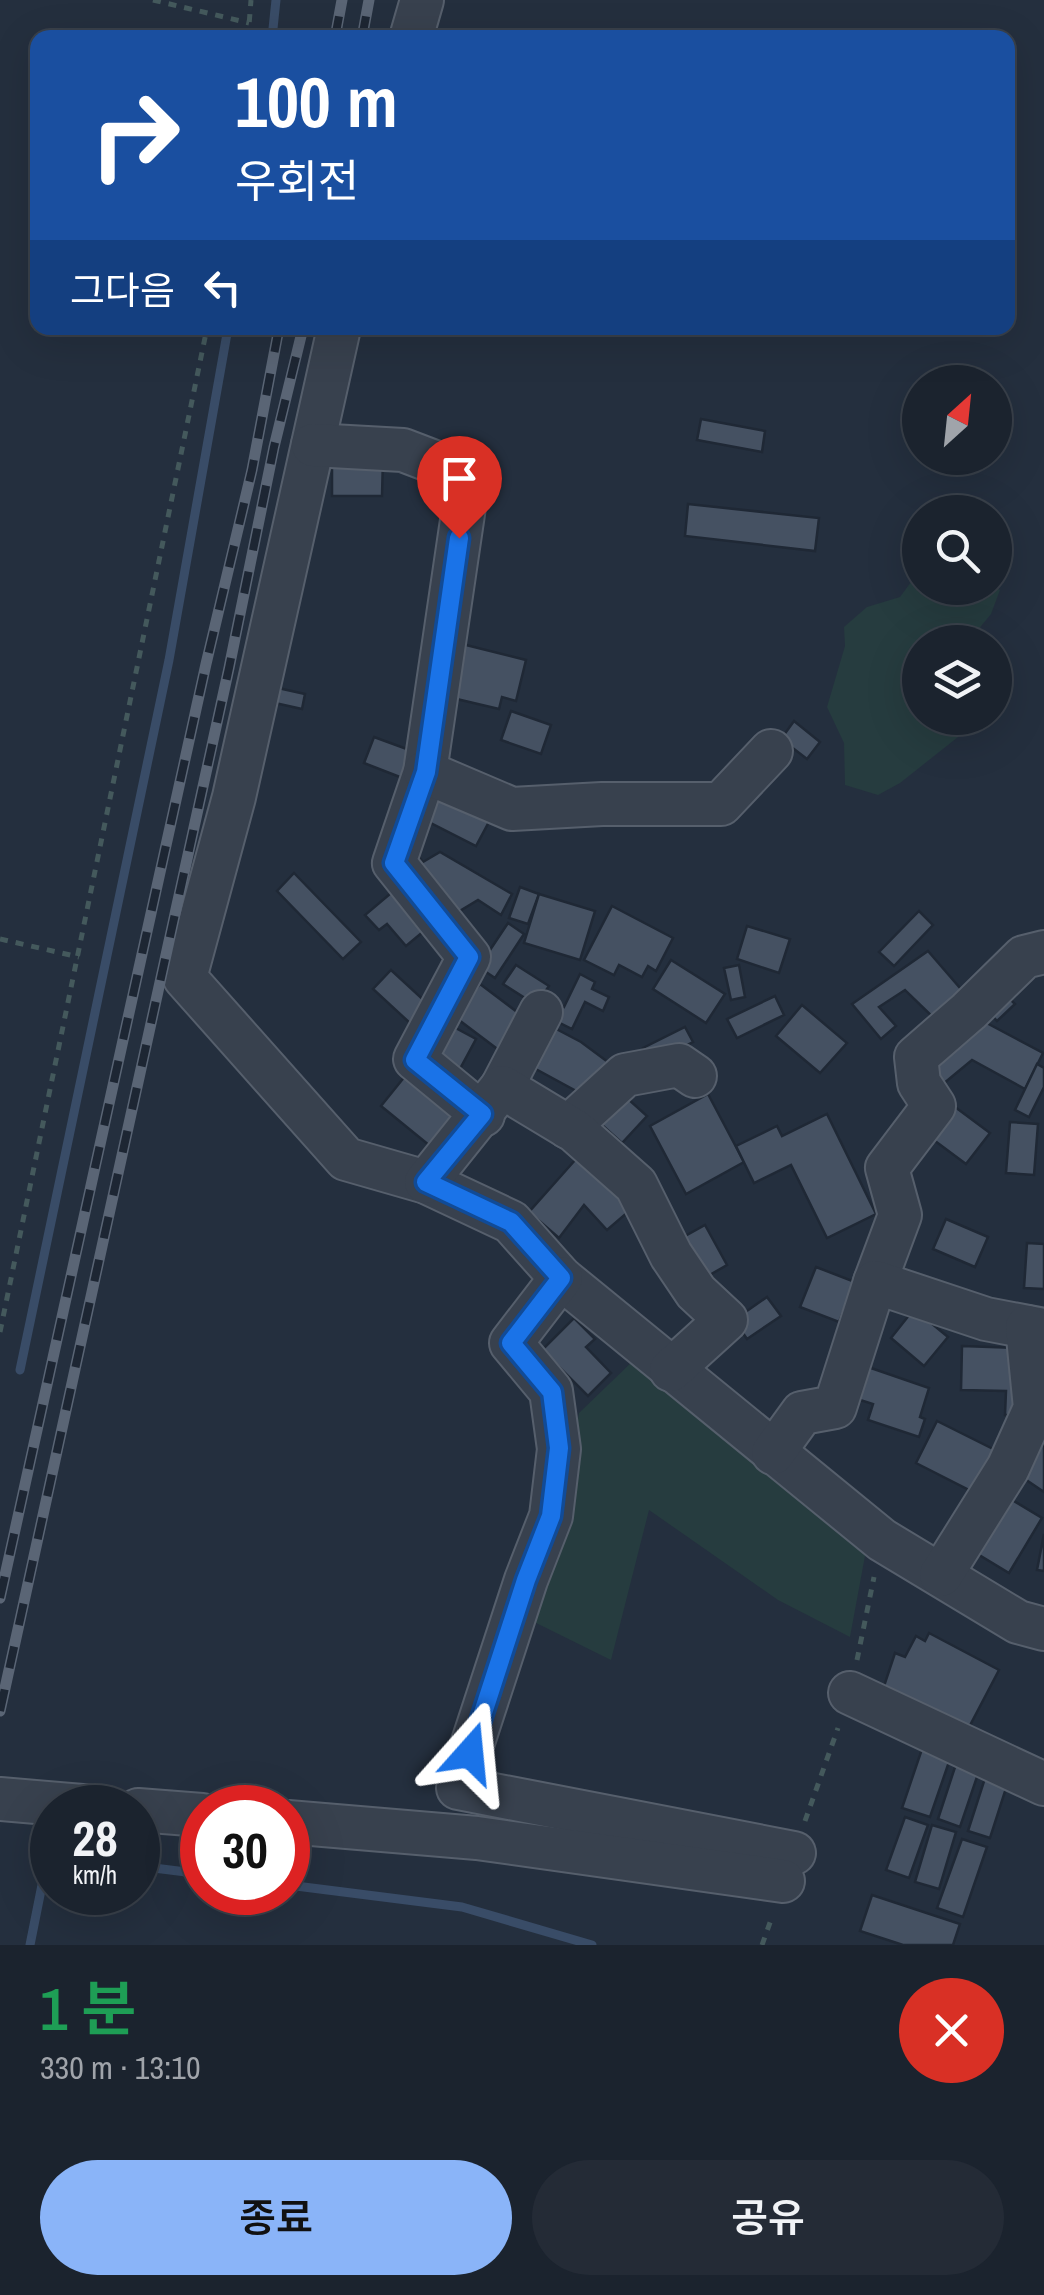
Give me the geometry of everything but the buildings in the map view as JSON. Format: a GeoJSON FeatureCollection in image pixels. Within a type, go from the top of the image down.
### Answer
{"type":"FeatureCollection","features":[{"type":"Feature","properties":{"kind":"street"},"geometry":{"type":"LineString","coordinates":[[413,30],[422,0]]}},
{"type":"Feature","properties":{"kind":"street"},"geometry":{"type":"LineString","coordinates":[[338,335],[234,797],[185,978],[346,1158],[426,1182],[511,1222],[561,1278],[882,1540],[1018,1622],[1044,1629]]}},
{"type":"Feature","properties":{"kind":"street"},"geometry":{"type":"LineString","coordinates":[[314,446],[403,450],[437,463],[465,500],[426,772],[394,863],[469,957],[415,1060],[492,1101],[568,1127],[636,1185],[671,1255],[696,1292],[726,1320],[671,1370]]}},
{"type":"Feature","properties":{"kind":"street"},"geometry":{"type":"LineString","coordinates":[[426,772],[512,809],[721,804],[771,752]]}},
{"type":"Feature","properties":{"kind":"street"},"geometry":{"type":"LineString","coordinates":[[773,1453],[802,1413],[835,1407],[900,1215],[887,1168],[934,1106],[919,1083],[916,1057],[1024,957],[1044,952]]}},
{"type":"Feature","properties":{"kind":"street"},"geometry":{"type":"LineString","coordinates":[[426,1182],[492,1101],[541,1012]]}},
{"type":"Feature","properties":{"kind":"street"},"geometry":{"type":"LineString","coordinates":[[568,1127],[625,1074],[679,1065],[694,1076]]}},
{"type":"Feature","properties":{"kind":"street"},"geometry":{"type":"LineString","coordinates":[[561,1278],[511,1343],[552,1392],[559,1448],[551,1516],[458,1788],[788,1867]]}},
{"type":"Feature","properties":{"kind":"street"},"geometry":{"type":"LineString","coordinates":[[875,1282],[986,1319],[1036,1328],[1035,1408],[1008,1468],[941,1575]]}},
{"type":"Feature","properties":{"kind":"street"},"geometry":{"type":"LineString","coordinates":[[850,1693],[1044,1784]]}},
{"type":"Feature","properties":{"kind":"street"},"geometry":{"type":"LineString","coordinates":[[0,1799],[30,1802]]}},
{"type":"Feature","properties":{"kind":"street"},"geometry":{"type":"LineString","coordinates":[[310,1824],[788,1867]]}},
{"type":"Feature","properties":{"kind":"path"},"geometry":{"type":"LineString","coordinates":[[153,0],[248,22]]}},
{"type":"Feature","properties":{"kind":"path"},"geometry":{"type":"LineString","coordinates":[[248,30],[251,0]]}},
{"type":"Feature","properties":{"kind":"path"},"geometry":{"type":"LineString","coordinates":[[0,1332],[206,335]]}},
{"type":"Feature","properties":{"kind":"path"},"geometry":{"type":"LineString","coordinates":[[0,939],[80,958]]}},
{"type":"Feature","properties":{"kind":"path"},"geometry":{"type":"LineString","coordinates":[[762,1945],[850,1693],[882,1540]]}},
{"type":"Feature","properties":{"kind":"green space"},"geometry":{"type":"Polygon","coordinates":[[[902,594],[902,605],[994,605],[982,625],[902,625],[902,735],[958,737],[900,783],[878,795],[845,785],[844,743],[827,707],[845,646],[844,627],[867,607],[902,594]]]}},
{"type":"Feature","properties":{"kind":"green space"},"geometry":{"type":"Polygon","coordinates":[[[636,1358],[867,1545],[850,1637],[778,1600],[649,1510],[611,1660],[528,1619],[566,1488],[579,1413],[636,1358]]]}},
{"type":"Feature","properties":{"kind":"waterway"},"geometry":{"type":"LineString","coordinates":[[273,30],[276,0]]}},
{"type":"Feature","properties":{"kind":"waterway"},"geometry":{"type":"LineString","coordinates":[[20,1370],[169,660],[227,335]]}},
{"type":"Feature","properties":{"kind":"waterway"},"geometry":{"type":"LineString","coordinates":[[160,1869],[180,1871]]}},
{"type":"Feature","properties":{"kind":"waterway"},"geometry":{"type":"LineString","coordinates":[[310,1888],[462,1907],[592,1945]]}},
{"type":"Feature","properties":{"kind":"waterway"},"geometry":{"type":"LineString","coordinates":[[30,1945],[36,1915]]}},
{"type":"Feature","properties":{"kind":"railway"},"geometry":{"type":"LineString","coordinates":[[336,30],[342,0]]}},
{"type":"Feature","properties":{"kind":"railway"},"geometry":{"type":"LineString","coordinates":[[363,30],[369,0]]}},
{"type":"Feature","properties":{"kind":"railway"},"geometry":{"type":"LineString","coordinates":[[0,1598],[252,470],[278,335]]}},
{"type":"Feature","properties":{"kind":"railway"},"geometry":{"type":"LineString","coordinates":[[0,1711],[301,335]]}},
{"type":"Feature","properties":{"kind":"route"},"geometry":{"type":"LineString","coordinates":[[459,538],[426,772],[394,863],[469,957],[415,1060],[482,1114],[426,1182],[511,1222],[561,1278],[511,1343],[552,1392],[559,1448],[551,1516],[470,1753]]}}]}
